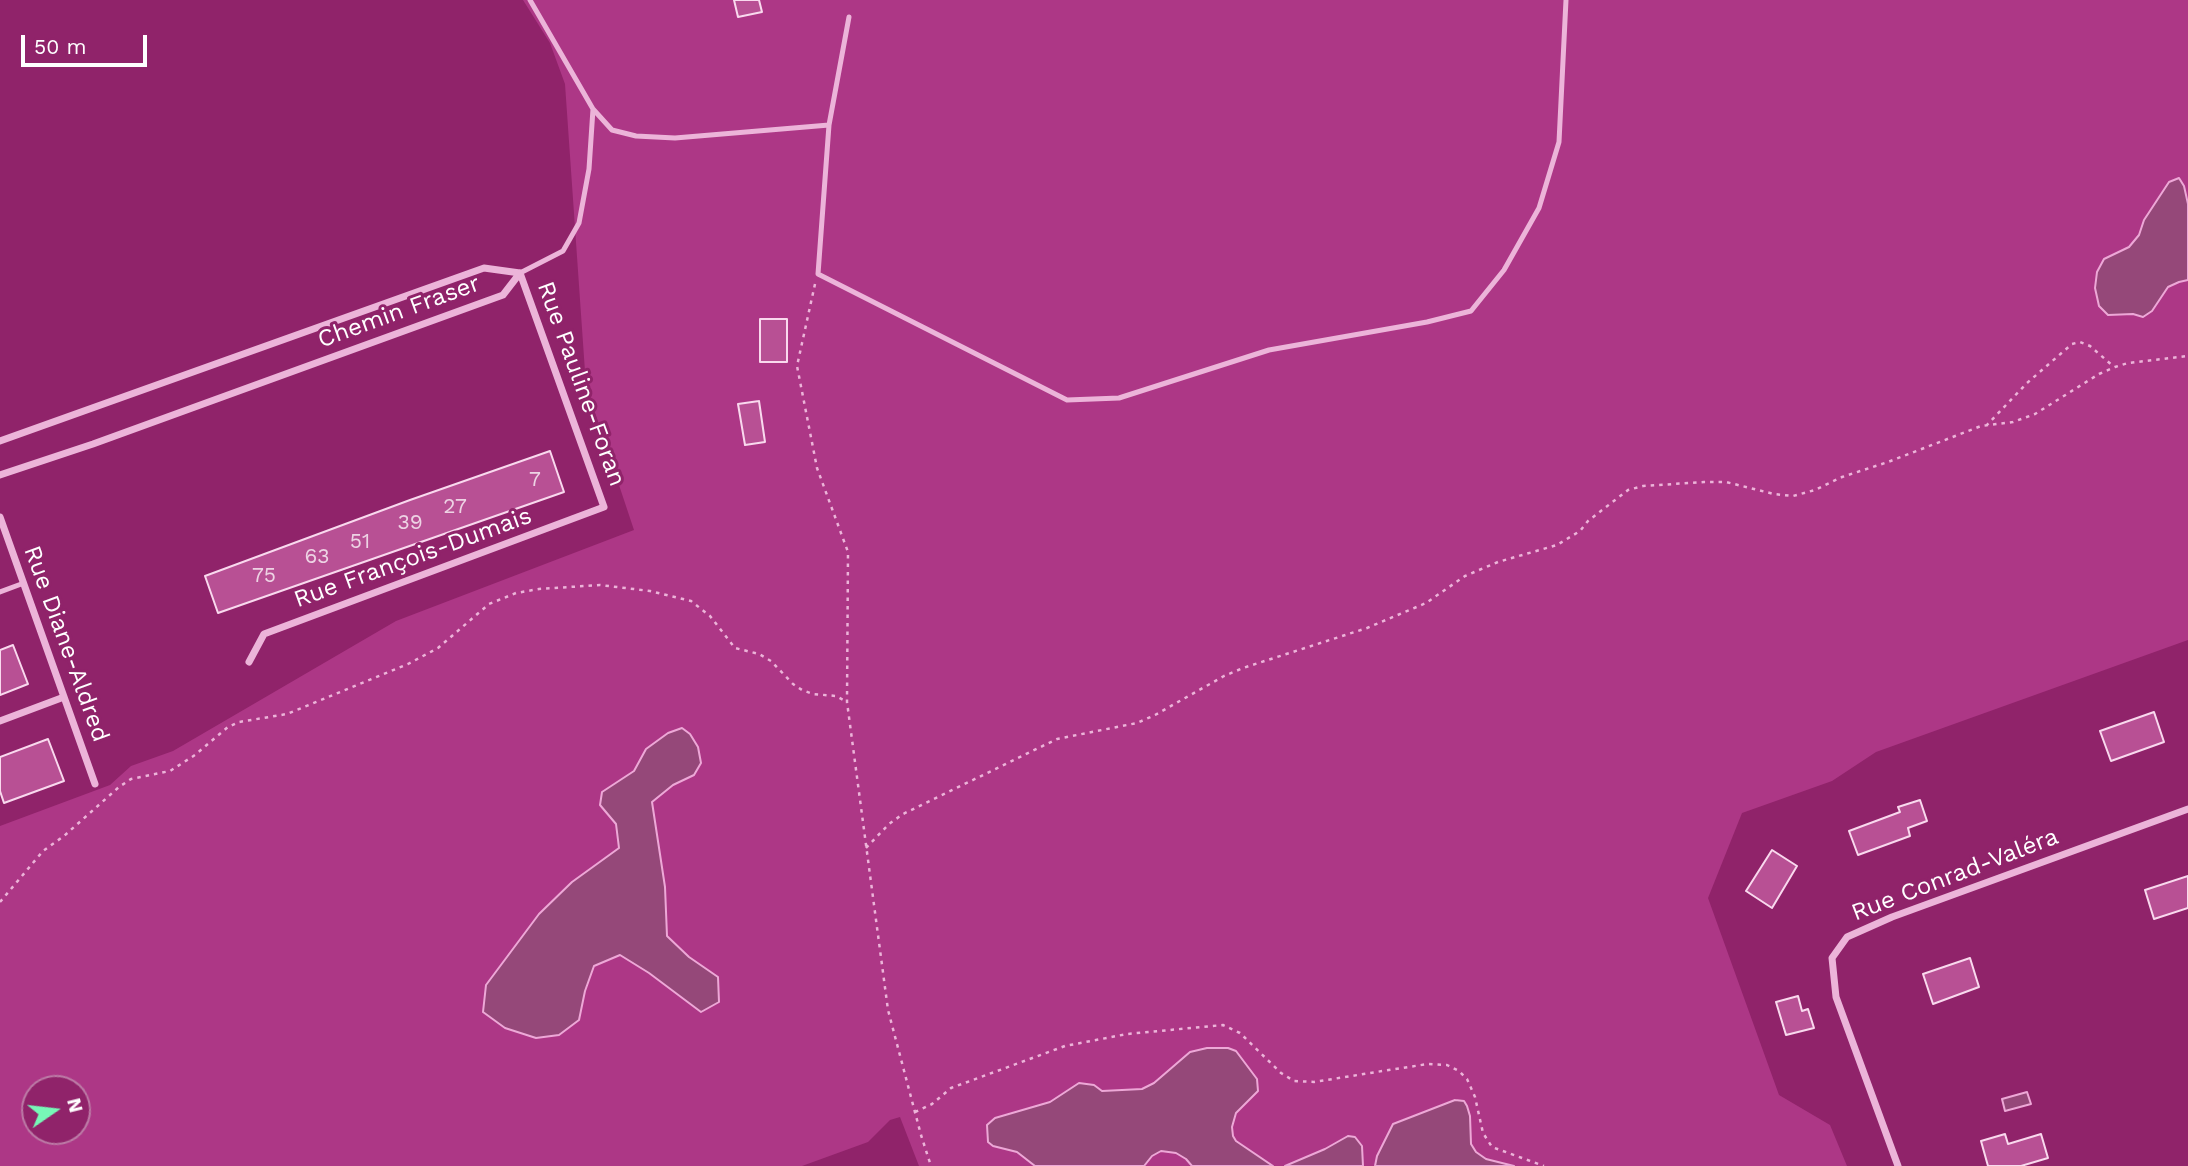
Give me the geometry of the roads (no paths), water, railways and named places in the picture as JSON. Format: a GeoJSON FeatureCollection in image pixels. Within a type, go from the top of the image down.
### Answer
{"type":"FeatureCollection","features":[{"type":"Feature","properties":{"kind":"street","name":"Chemin Fraser"},"geometry":{"type":"LineString","coordinates":[[0,440],[484,268],[520,273],[503,295],[0,475]]}},
{"type":"Feature","properties":{"kind":"street","name":"Rue Pauline-Foran"},"geometry":{"type":"LineString","coordinates":[[520,273],[604,508]]}},
{"type":"Feature","properties":{"kind":"street","name":"Rue François-Dumais"},"geometry":{"type":"LineString","coordinates":[[248,662],[264,634],[604,508]]}},
{"type":"Feature","properties":{"kind":"street","name":"Rue Diane-Aldred"},"geometry":{"type":"LineString","coordinates":[[0,517],[95,784]]}},
{"type":"Feature","properties":{"kind":"street"},"geometry":{"type":"LineString","coordinates":[[0,721],[64,697]]}},
{"type":"Feature","properties":{"kind":"street","name":"Rue Conrad-Valéra"},"geometry":{"type":"LineString","coordinates":[[1898,1166],[1836,997],[1832,958],[1847,937],[1892,917],[2188,809]]}},
{"type":"Feature","properties":{"kind":"lane"},"geometry":{"type":"LineString","coordinates":[[530,0],[593,109],[612,130],[636,136],[675,138],[829,125]]}},
{"type":"Feature","properties":{"kind":"lane"},"geometry":{"type":"LineString","coordinates":[[849,17],[829,125],[818,274],[1067,400],[1119,398],[1269,350],[1427,322],[1471,311],[1504,270],[1539,208],[1559,142],[1566,0]]}},
{"type":"Feature","properties":{"kind":"lane"},"geometry":{"type":"LineString","coordinates":[[520,273],[563,251],[579,223],[589,169],[593,109]]}},
{"type":"Feature","properties":{"kind":"lane"},"geometry":{"type":"LineString","coordinates":[[0,592],[24,583]]}}]}
